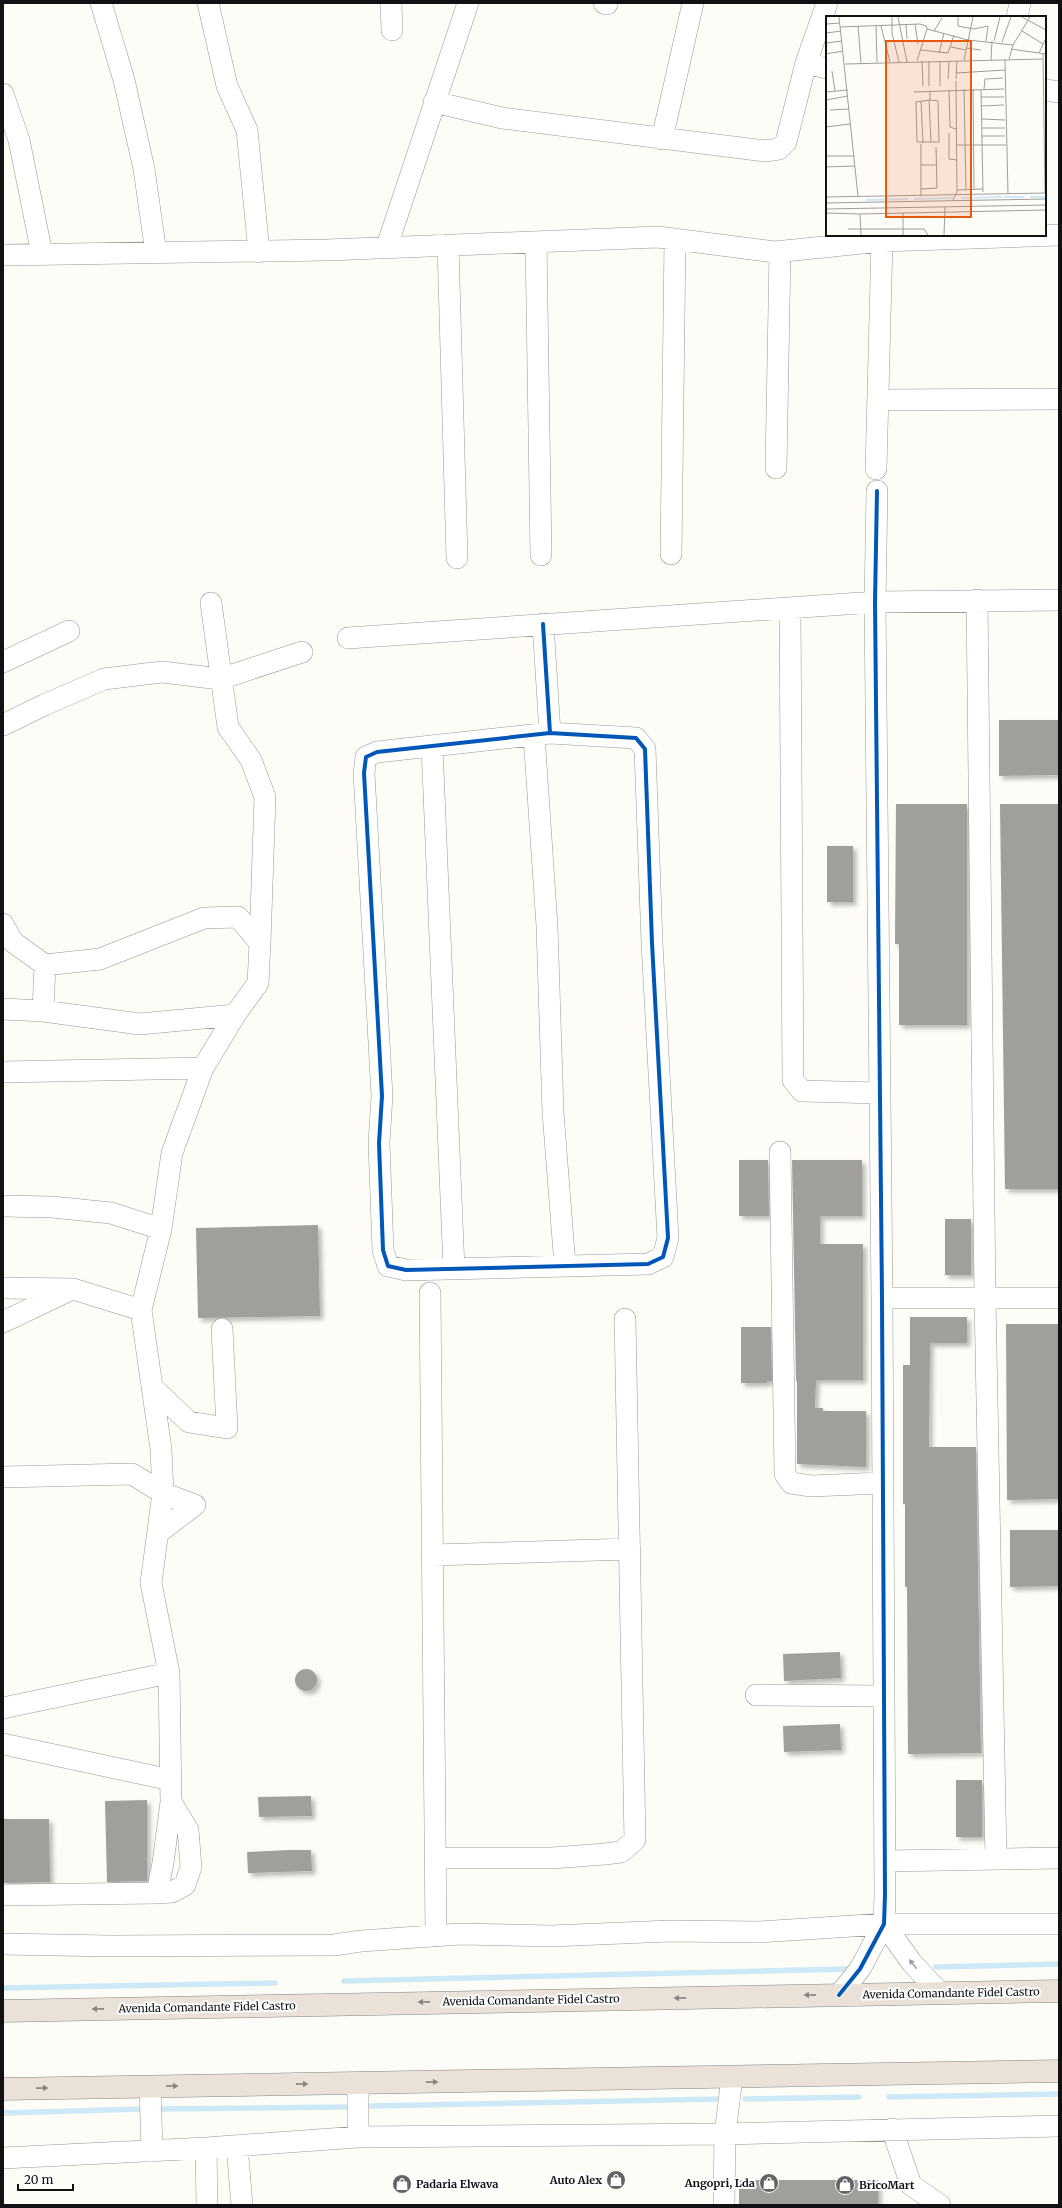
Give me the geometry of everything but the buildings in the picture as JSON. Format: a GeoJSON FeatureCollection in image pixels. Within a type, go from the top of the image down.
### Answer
{"type":"FeatureCollection","features":[{"type":"Feature","properties":{"kind":"highway","name":"Avenida Comandante Fidel Castro"},"geometry":{"type":"LineString","coordinates":[[3,2011],[1059,1990]]}},
{"type":"Feature","properties":{"kind":"highway"},"geometry":{"type":"LineString","coordinates":[[3,2089],[1059,2071]]}},
{"type":"Feature","properties":{"kind":"street"},"geometry":{"type":"LineString","coordinates":[[101,3],[124,80],[143,162],[156,253]]}},
{"type":"Feature","properties":{"kind":"street"},"geometry":{"type":"LineString","coordinates":[[208,3],[228,86],[247,130],[259,252]]}},
{"type":"Feature","properties":{"kind":"street"},"geometry":{"type":"LineString","coordinates":[[391,3],[392,30]]}},
{"type":"Feature","properties":{"kind":"street"},"geometry":{"type":"LineString","coordinates":[[387,246],[468,3]]}},
{"type":"Feature","properties":{"kind":"street"},"geometry":{"type":"LineString","coordinates":[[662,139],[693,3]]}},
{"type":"Feature","properties":{"kind":"street"},"geometry":{"type":"LineString","coordinates":[[434,102],[502,118],[662,139],[765,150],[779,149],[786,142],[806,63],[827,3]]}},
{"type":"Feature","properties":{"kind":"street"},"geometry":{"type":"LineString","coordinates":[[1017,16],[1020,3]]}},
{"type":"Feature","properties":{"kind":"street"},"geometry":{"type":"LineString","coordinates":[[806,63],[826,68]]}},
{"type":"Feature","properties":{"kind":"street"},"geometry":{"type":"LineString","coordinates":[[1046,90],[1059,92]]}},
{"type":"Feature","properties":{"kind":"street"},"geometry":{"type":"LineString","coordinates":[[3,94],[19,140],[42,254]]}},
{"type":"Feature","properties":{"kind":"street"},"geometry":{"type":"LineString","coordinates":[[3,256],[42,254],[259,252],[658,237],[780,252],[882,241],[978,237],[1059,236]]}},
{"type":"Feature","properties":{"kind":"street"},"geometry":{"type":"LineString","coordinates":[[671,554],[675,239]]}},
{"type":"Feature","properties":{"kind":"street"},"geometry":{"type":"LineString","coordinates":[[876,469],[882,241]]}},
{"type":"Feature","properties":{"kind":"street"},"geometry":{"type":"LineString","coordinates":[[536,242],[541,555]]}},
{"type":"Feature","properties":{"kind":"street"},"geometry":{"type":"LineString","coordinates":[[448,245],[457,558]]}},
{"type":"Feature","properties":{"kind":"street"},"geometry":{"type":"LineString","coordinates":[[776,468],[780,252]]}},
{"type":"Feature","properties":{"kind":"street"},"geometry":{"type":"LineString","coordinates":[[878,400],[1059,399]]}},
{"type":"Feature","properties":{"kind":"street"},"geometry":{"type":"LineString","coordinates":[[839,1995],[860,1969],[884,1924],[885,1861],[883,1844],[882,1298],[875,602],[877,491]]}},
{"type":"Feature","properties":{"kind":"street"},"geometry":{"type":"LineString","coordinates":[[977,600],[985,1298],[996,1859]]}},
{"type":"Feature","properties":{"kind":"street"},"geometry":{"type":"LineString","coordinates":[[348,638],[875,602],[1059,600]]}},
{"type":"Feature","properties":{"kind":"street"},"geometry":{"type":"LineString","coordinates":[[157,1894],[163,1863],[171,1802],[170,1674],[151,1583],[163,1493],[161,1449],[141,1310],[161,1229],[172,1153],[203,1068],[235,1015],[258,983],[260,943],[266,796],[251,760],[228,727],[220,679],[211,603]]}},
{"type":"Feature","properties":{"kind":"street"},"geometry":{"type":"LineString","coordinates":[[790,608],[793,1080],[802,1091],[880,1093]]}},
{"type":"Feature","properties":{"kind":"street"},"geometry":{"type":"LineString","coordinates":[[543,624],[542,734],[553,1112],[565,1266]]}},
{"type":"Feature","properties":{"kind":"street"},"geometry":{"type":"LineString","coordinates":[[3,662],[69,631]]}},
{"type":"Feature","properties":{"kind":"street"},"geometry":{"type":"LineString","coordinates":[[3,726],[44,705],[104,679],[162,672],[220,679],[302,652]]}},
{"type":"Feature","properties":{"kind":"street"},"geometry":{"type":"LineString","coordinates":[[542,734],[636,738],[645,749],[652,943],[668,1238],[663,1257],[648,1264],[406,1270],[388,1266],[383,1250],[379,1143],[382,1096],[364,773],[366,757],[377,752],[542,734]]}},
{"type":"Feature","properties":{"kind":"street"},"geometry":{"type":"LineString","coordinates":[[432,746],[454,1269]]}},
{"type":"Feature","properties":{"kind":"street"},"geometry":{"type":"LineString","coordinates":[[3,924],[13,942],[45,966],[100,959],[204,918],[238,917],[260,943]]}},
{"type":"Feature","properties":{"kind":"street"},"geometry":{"type":"LineString","coordinates":[[43,1011],[45,966]]}},
{"type":"Feature","properties":{"kind":"street"},"geometry":{"type":"LineString","coordinates":[[3,1009],[43,1011],[140,1024],[235,1015]]}},
{"type":"Feature","properties":{"kind":"street"},"geometry":{"type":"LineString","coordinates":[[3,1072],[203,1068]]}},
{"type":"Feature","properties":{"kind":"street"},"geometry":{"type":"LineString","coordinates":[[780,1152],[785,1474],[791,1483],[811,1486],[882,1483]]}},
{"type":"Feature","properties":{"kind":"street"},"geometry":{"type":"LineString","coordinates":[[3,1206],[52,1207],[111,1213],[161,1229]]}},
{"type":"Feature","properties":{"kind":"street"},"geometry":{"type":"LineString","coordinates":[[3,1288],[73,1289],[141,1310]]}},
{"type":"Feature","properties":{"kind":"street"},"geometry":{"type":"LineString","coordinates":[[3,1322],[73,1289]]}},
{"type":"Feature","properties":{"kind":"street"},"geometry":{"type":"LineString","coordinates":[[430,1293],[436,1936]]}},
{"type":"Feature","properties":{"kind":"street"},"geometry":{"type":"LineString","coordinates":[[882,1298],[1059,1298]]}},
{"type":"Feature","properties":{"kind":"street"},"geometry":{"type":"LineString","coordinates":[[436,1858],[552,1858],[605,1854],[621,1852],[629,1847],[635,1840],[625,1319]]}},
{"type":"Feature","properties":{"kind":"street"},"geometry":{"type":"LineString","coordinates":[[152,1387],[189,1422],[227,1428],[222,1329]]}},
{"type":"Feature","properties":{"kind":"street"},"geometry":{"type":"LineString","coordinates":[[132,1474],[161,1449]]}},
{"type":"Feature","properties":{"kind":"street"},"geometry":{"type":"LineString","coordinates":[[3,1476],[132,1474],[163,1493],[195,1505],[158,1533]]}},
{"type":"Feature","properties":{"kind":"street"},"geometry":{"type":"LineString","coordinates":[[433,1555],[630,1549]]}},
{"type":"Feature","properties":{"kind":"street"},"geometry":{"type":"LineString","coordinates":[[3,1708],[170,1674]]}},
{"type":"Feature","properties":{"kind":"street"},"geometry":{"type":"LineString","coordinates":[[756,1696],[883,1696]]}},
{"type":"Feature","properties":{"kind":"street"},"geometry":{"type":"LineString","coordinates":[[3,1744],[171,1780]]}},
{"type":"Feature","properties":{"kind":"street"},"geometry":{"type":"LineString","coordinates":[[3,1895],[157,1894],[172,1892],[185,1885],[191,1867],[188,1830],[171,1802]]}},
{"type":"Feature","properties":{"kind":"street"},"geometry":{"type":"LineString","coordinates":[[885,1861],[1059,1858]]}},
{"type":"Feature","properties":{"kind":"street"},"geometry":{"type":"LineString","coordinates":[[884,1924],[912,1964],[940,1992]]}},
{"type":"Feature","properties":{"kind":"street"},"geometry":{"type":"LineString","coordinates":[[3,1944],[110,1946],[334,1945],[460,1934],[551,1936],[670,1931],[760,1932],[884,1924],[1059,1924]]}},
{"type":"Feature","properties":{"kind":"street"},"geometry":{"type":"LineString","coordinates":[[724,2205],[725,2134],[732,2077]]}},
{"type":"Feature","properties":{"kind":"street"},"geometry":{"type":"LineString","coordinates":[[358,2083],[358,2137]]}},
{"type":"Feature","properties":{"kind":"street"},"geometry":{"type":"LineString","coordinates":[[150,2087],[152,2151]]}},
{"type":"Feature","properties":{"kind":"street"},"geometry":{"type":"LineString","coordinates":[[3,2158],[206,2148],[358,2137],[725,2134],[1059,2126]]}},
{"type":"Feature","properties":{"kind":"street"},"geometry":{"type":"LineString","coordinates":[[892,2129],[911,2185],[940,2205]]}},
{"type":"Feature","properties":{"kind":"street"},"geometry":{"type":"LineString","coordinates":[[237,2146],[242,2205]]}},
{"type":"Feature","properties":{"kind":"street"},"geometry":{"type":"LineString","coordinates":[[206,2148],[208,2205]]}},
{"type":"Feature","properties":{"kind":"waterway"},"geometry":{"type":"LineString","coordinates":[[936,1967],[1059,1964]]}},
{"type":"Feature","properties":{"kind":"waterway"},"geometry":{"type":"LineString","coordinates":[[344,1981],[847,1969]]}},
{"type":"Feature","properties":{"kind":"waterway"},"geometry":{"type":"LineString","coordinates":[[3,1988],[275,1983]]}},
{"type":"Feature","properties":{"kind":"waterway"},"geometry":{"type":"LineString","coordinates":[[889,2097],[1059,2094]]}},
{"type":"Feature","properties":{"kind":"waterway"},"geometry":{"type":"LineString","coordinates":[[745,2099],[859,2097]]}},
{"type":"Feature","properties":{"kind":"waterway"},"geometry":{"type":"LineString","coordinates":[[371,2106],[718,2099]]}},
{"type":"Feature","properties":{"kind":"waterway"},"geometry":{"type":"LineString","coordinates":[[157,2109],[347,2107]]}},
{"type":"Feature","properties":{"kind":"waterway"},"geometry":{"type":"LineString","coordinates":[[3,2113],[142,2109]]}},
{"type":"Feature","properties":{"kind":"cycle path"},"geometry":{"type":"LineString","coordinates":[[839,1995],[860,1969],[884,1924],[885,1895],[882,1298],[875,602],[877,491]]}},
{"type":"Feature","properties":{"kind":"cycle path"},"geometry":{"type":"LineString","coordinates":[[543,624],[550,733],[377,752],[366,757],[364,773],[382,1096],[379,1143],[383,1250],[388,1266],[406,1270],[648,1264],[663,1257],[668,1238],[652,943],[645,749],[636,738],[550,733]]}},
{"type":"Feature","properties":{"kind":"place","name":"Auto Alex"},"geometry":{"type":"Point","coordinates":[616,2180]}},
{"type":"Feature","properties":{"kind":"place","name":"Angopri, Lda"},"geometry":{"type":"Point","coordinates":[769,2183]}},
{"type":"Feature","properties":{"kind":"place","name":"Padaria Elwava"},"geometry":{"type":"Point","coordinates":[402,2184]}},
{"type":"Feature","properties":{"kind":"place","name":"BricoMart"},"geometry":{"type":"Point","coordinates":[845,2185]}}]}
